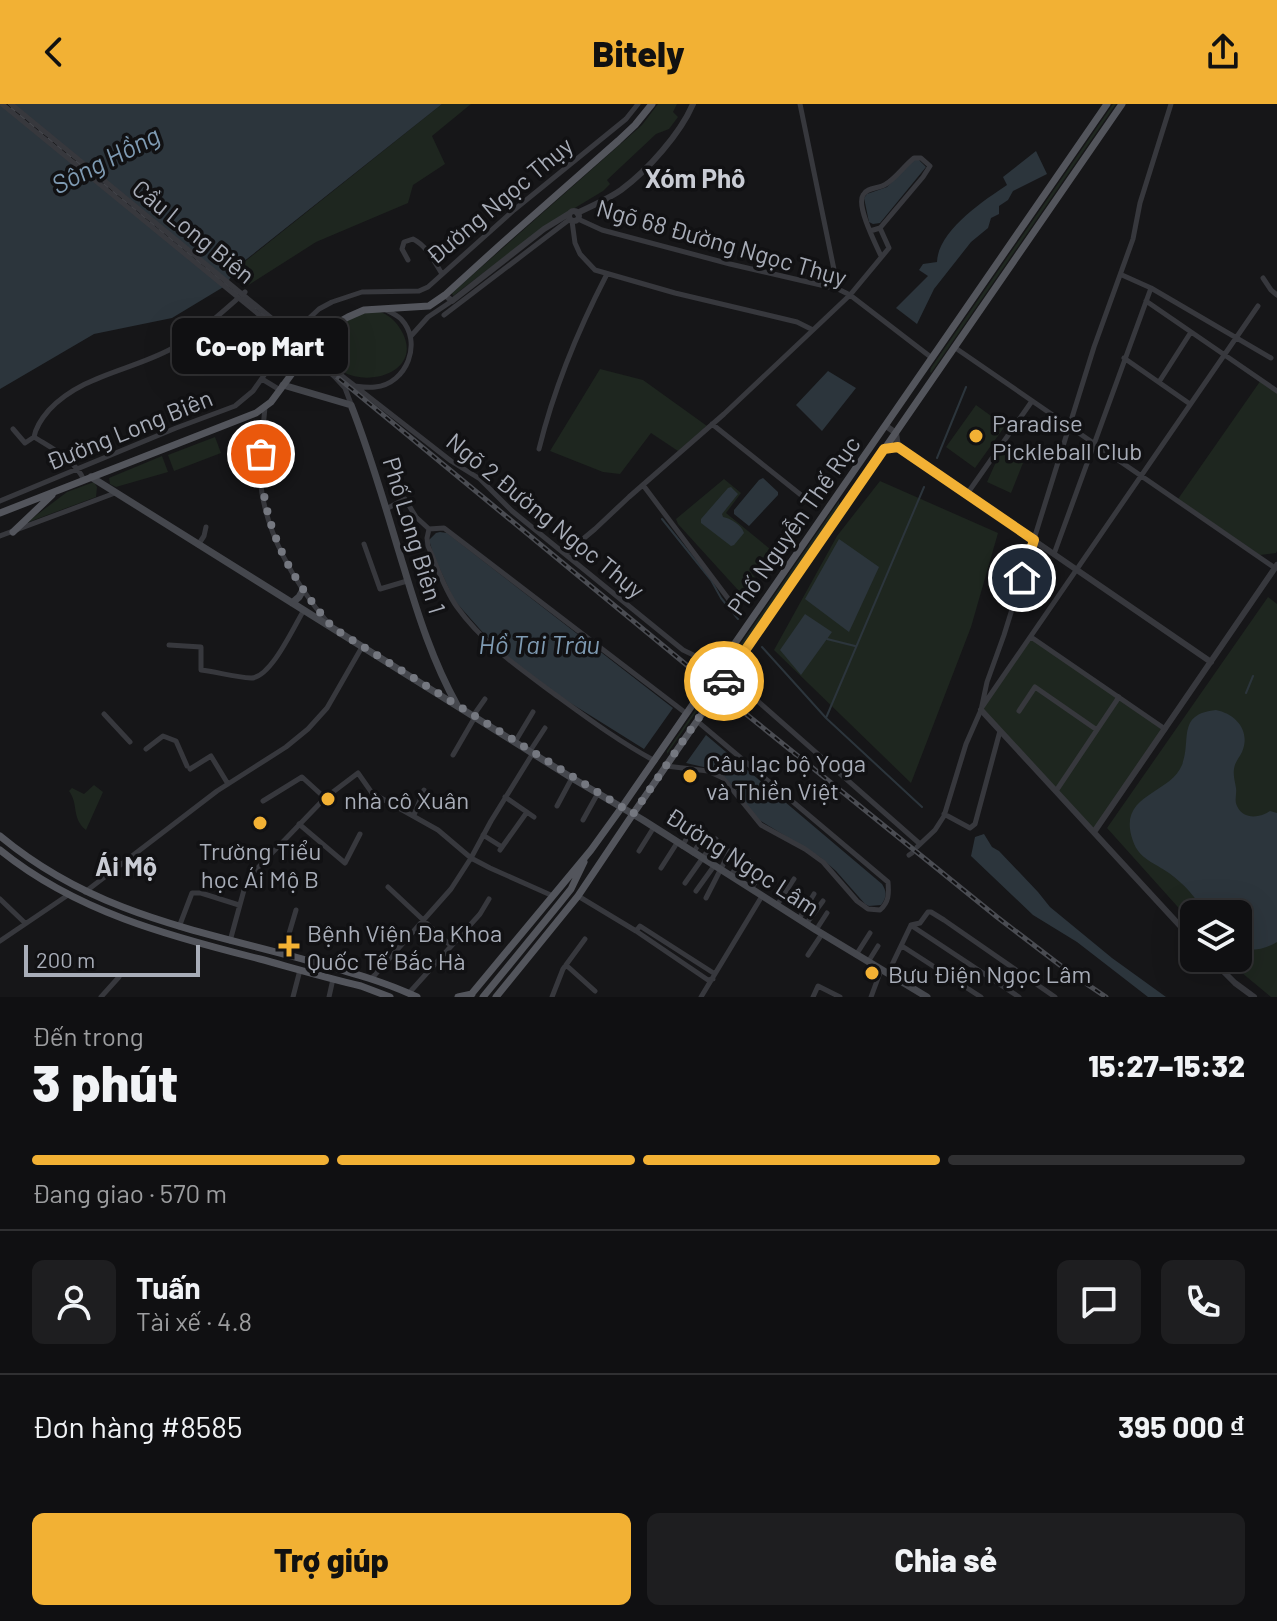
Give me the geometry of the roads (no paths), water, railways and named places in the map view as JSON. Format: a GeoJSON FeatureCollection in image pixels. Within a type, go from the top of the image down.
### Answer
{"type":"FeatureCollection","features":[{"type":"Feature","properties":{"kind":"main road","name":"Đường Ngọc Thụy"},"geometry":{"type":"LineString","coordinates":[[429,306],[627,133],[652,104]]}},
{"type":"Feature","properties":{"kind":"main road","name":"Phố Nguyễn Thế Rục"},"geometry":{"type":"LineString","coordinates":[[470,996],[591,850],[655,761],[1107,104]]}},
{"type":"Feature","properties":{"kind":"main road","name":"Phố Nguyễn Thế Rục"},"geometry":{"type":"LineString","coordinates":[[496,997],[578,896],[1122,104]]}},
{"type":"Feature","properties":{"kind":"main road"},"geometry":{"type":"LineString","coordinates":[[0,513],[265,407],[316,341],[348,317],[364,310],[429,306]]}},
{"type":"Feature","properties":{"kind":"main road"},"geometry":{"type":"LineString","coordinates":[[281,388],[351,405]]}},
{"type":"Feature","properties":{"kind":"main road","name":"Phố Long Biên 1"},"geometry":{"type":"LineString","coordinates":[[351,405],[366,442],[407,581],[440,674],[458,706]]}},
{"type":"Feature","properties":{"kind":"main road","name":"Đường Ngọc Lâm"},"geometry":{"type":"LineString","coordinates":[[88,478],[622,807],[802,922],[907,984],[919,996]]}},
{"type":"Feature","properties":{"kind":"main road"},"geometry":{"type":"LineString","coordinates":[[13,532],[57,491]]}},
{"type":"Feature","properties":{"kind":"main road"},"geometry":{"type":"LineString","coordinates":[[292,603],[303,590]]}},
{"type":"Feature","properties":{"kind":"main road"},"geometry":{"type":"LineString","coordinates":[[430,688],[440,674]]}},
{"type":"Feature","properties":{"kind":"main road"},"geometry":{"type":"LineString","coordinates":[[0,836],[42,868],[84,892],[143,916],[372,978],[413,995]]}},
{"type":"Feature","properties":{"kind":"main road"},"geometry":{"type":"LineString","coordinates":[[0,850],[68,895],[140,926],[361,986],[390,997]]}},
{"type":"Feature","properties":{"kind":"main road"},"geometry":{"type":"LineString","coordinates":[[571,889],[591,850]]}},
{"type":"Feature","properties":{"kind":"main road"},"geometry":{"type":"LineString","coordinates":[[483,997],[571,889],[603,858]]}},
{"type":"Feature","properties":{"kind":"main road"},"geometry":{"type":"LineString","coordinates":[[140,926],[143,916]]}},
{"type":"Feature","properties":{"kind":"main road"},"geometry":{"type":"LineString","coordinates":[[458,997],[470,996]]}},
{"type":"Feature","properties":{"kind":"street","name":"Cầu Long Biên"},"geometry":{"type":"LineString","coordinates":[[2,104],[336,374],[354,385]]}},
{"type":"Feature","properties":{"kind":"street","name":"Cầu Long Biên"},"geometry":{"type":"LineString","coordinates":[[11,104],[336,374]]}},
{"type":"Feature","properties":{"kind":"street","name":"Đường Ngọc Thụy"},"geometry":{"type":"LineString","coordinates":[[290,338],[319,309],[332,302],[362,292],[419,291],[428,287],[514,210],[626,119],[638,104]]}},
{"type":"Feature","properties":{"kind":"street","name":"Đường Ngọc Thụy"},"geometry":{"type":"LineString","coordinates":[[354,385],[376,387],[394,380],[411,356],[411,336],[428,317],[544,229],[621,190],[650,165],[687,117],[693,104]]}},
{"type":"Feature","properties":{"kind":"street"},"geometry":{"type":"LineString","coordinates":[[800,104],[838,289]]}},
{"type":"Feature","properties":{"kind":"street"},"geometry":{"type":"LineString","coordinates":[[981,710],[987,682],[1108,307],[1122,275],[1140,203],[1171,104]]}},
{"type":"Feature","properties":{"kind":"street"},"geometry":{"type":"LineString","coordinates":[[870,231],[880,228],[923,177],[930,166],[921,158],[914,158],[886,184],[863,195],[861,202],[870,231],[881,256]]}},
{"type":"Feature","properties":{"kind":"street"},"geometry":{"type":"LineString","coordinates":[[573,217],[575,243],[580,254],[595,270],[797,322],[813,330]]}},
{"type":"Feature","properties":{"kind":"street"},"geometry":{"type":"LineString","coordinates":[[444,315],[573,217]]}},
{"type":"Feature","properties":{"kind":"street","name":"Ngõ 68 Đường Ngọc Thụy"},"geometry":{"type":"LineString","coordinates":[[573,217],[602,230],[838,289],[932,358]]}},
{"type":"Feature","properties":{"kind":"street"},"geometry":{"type":"LineString","coordinates":[[565,554],[712,424],[850,295],[889,248],[880,228]]}},
{"type":"Feature","properties":{"kind":"street"},"geometry":{"type":"LineString","coordinates":[[408,260],[402,249],[404,242],[413,239],[429,253],[442,274]]}},
{"type":"Feature","properties":{"kind":"street"},"geometry":{"type":"LineString","coordinates":[[539,449],[550,406],[573,345],[607,274]]}},
{"type":"Feature","properties":{"kind":"street"},"geometry":{"type":"LineString","coordinates":[[1122,275],[1151,288],[1271,358]]}},
{"type":"Feature","properties":{"kind":"street"},"geometry":{"type":"LineString","coordinates":[[1263,278],[1277,295]]}},
{"type":"Feature","properties":{"kind":"street"},"geometry":{"type":"LineString","coordinates":[[1054,554],[1151,288]]}},
{"type":"Feature","properties":{"kind":"street"},"geometry":{"type":"LineString","coordinates":[[13,429],[25,443],[34,437],[43,417],[71,391],[172,348],[212,322],[245,292]]}},
{"type":"Feature","properties":{"kind":"street","name":"Đường Ngọc Thụy"},"geometry":{"type":"LineString","coordinates":[[445,295],[452,301]]}},
{"type":"Feature","properties":{"kind":"street"},"geometry":{"type":"LineString","coordinates":[[1146,300],[1277,391]]}},
{"type":"Feature","properties":{"kind":"street"},"geometry":{"type":"LineString","coordinates":[[428,317],[429,306]]}},
{"type":"Feature","properties":{"kind":"street"},"geometry":{"type":"LineString","coordinates":[[728,675],[919,846],[941,822],[966,744],[981,710],[1258,306]]}},
{"type":"Feature","properties":{"kind":"street"},"geometry":{"type":"LineString","coordinates":[[381,308],[401,319],[411,336]]}},
{"type":"Feature","properties":{"kind":"street"},"geometry":{"type":"LineString","coordinates":[[1159,382],[1191,332]]}},
{"type":"Feature","properties":{"kind":"street","name":"Đường Long Biên"},"geometry":{"type":"LineString","coordinates":[[0,501],[235,406],[248,397],[290,338]]}},
{"type":"Feature","properties":{"kind":"street"},"geometry":{"type":"LineString","coordinates":[[954,347],[1276,567],[1094,832]]}},
{"type":"Feature","properties":{"kind":"street"},"geometry":{"type":"LineString","coordinates":[[1124,358],[1190,404]]}},
{"type":"Feature","properties":{"kind":"street","name":"Phố Long Biên 1"},"geometry":{"type":"LineString","coordinates":[[336,374],[351,405]]}},
{"type":"Feature","properties":{"kind":"street"},"geometry":{"type":"LineString","coordinates":[[262,379],[281,388]]}},
{"type":"Feature","properties":{"kind":"street","name":"Ngõ 2 Đường Ngọc Thụy"},"geometry":{"type":"LineString","coordinates":[[354,385],[451,461],[472,473],[512,511],[683,650],[719,668]]}},
{"type":"Feature","properties":{"kind":"street"},"geometry":{"type":"LineString","coordinates":[[967,494],[1032,401]]}},
{"type":"Feature","properties":{"kind":"street"},"geometry":{"type":"LineString","coordinates":[[265,407],[260,477],[264,504],[284,557],[314,606],[333,628]]}},
{"type":"Feature","properties":{"kind":"street"},"geometry":{"type":"LineString","coordinates":[[712,424],[801,495]]}},
{"type":"Feature","properties":{"kind":"street"},"geometry":{"type":"LineString","coordinates":[[886,426],[896,433],[898,447]]}},
{"type":"Feature","properties":{"kind":"street"},"geometry":{"type":"LineString","coordinates":[[34,437],[72,462],[88,478]]}},
{"type":"Feature","properties":{"kind":"street"},"geometry":{"type":"LineString","coordinates":[[874,442],[884,449],[898,447],[1211,662]]}},
{"type":"Feature","properties":{"kind":"street"},"geometry":{"type":"LineString","coordinates":[[643,485],[736,609]]}},
{"type":"Feature","properties":{"kind":"street"},"geometry":{"type":"LineString","coordinates":[[0,536],[116,493]]}},
{"type":"Feature","properties":{"kind":"street"},"geometry":{"type":"LineString","coordinates":[[386,509],[405,499],[416,517],[429,529],[444,528],[687,714]]}},
{"type":"Feature","properties":{"kind":"street"},"geometry":{"type":"LineString","coordinates":[[198,545],[206,527]]}},
{"type":"Feature","properties":{"kind":"street"},"geometry":{"type":"LineString","coordinates":[[429,529],[428,546],[456,606],[494,647],[608,734],[655,761]]}},
{"type":"Feature","properties":{"kind":"street"},"geometry":{"type":"LineString","coordinates":[[364,544],[380,589],[407,581]]}},
{"type":"Feature","properties":{"kind":"street"},"geometry":{"type":"LineString","coordinates":[[169,645],[201,647],[201,670],[253,678],[273,662],[304,610]]}},
{"type":"Feature","properties":{"kind":"street"},"geometry":{"type":"LineString","coordinates":[[1031,637],[1165,729]]}},
{"type":"Feature","properties":{"kind":"street"},"geometry":{"type":"LineString","coordinates":[[84,892],[228,784],[308,729],[327,708],[362,647]]}},
{"type":"Feature","properties":{"kind":"street"},"geometry":{"type":"LineString","coordinates":[[1019,711],[1035,687],[1097,730]]}},
{"type":"Feature","properties":{"kind":"street"},"geometry":{"type":"LineString","coordinates":[[1056,791],[1119,697]]}},
{"type":"Feature","properties":{"kind":"street"},"geometry":{"type":"LineString","coordinates":[[453,755],[485,699]]}},
{"type":"Feature","properties":{"kind":"street"},"geometry":{"type":"LineString","coordinates":[[981,710],[1180,926]]}},
{"type":"Feature","properties":{"kind":"street"},"geometry":{"type":"LineString","coordinates":[[515,742],[533,712]]}},
{"type":"Feature","properties":{"kind":"street"},"geometry":{"type":"LineString","coordinates":[[104,714],[130,742]]}},
{"type":"Feature","properties":{"kind":"street"},"geometry":{"type":"LineString","coordinates":[[666,766],[708,771],[723,778],[761,825],[823,862],[857,901],[868,909],[880,910],[885,906],[889,896],[888,882],[697,721]]}},
{"type":"Feature","properties":{"kind":"street"},"geometry":{"type":"LineString","coordinates":[[372,978],[451,889],[545,728]]}},
{"type":"Feature","properties":{"kind":"street"},"geometry":{"type":"LineString","coordinates":[[944,814],[970,828],[975,824],[1000,731]]}},
{"type":"Feature","properties":{"kind":"street"},"geometry":{"type":"LineString","coordinates":[[146,749],[163,736],[176,741],[189,768],[211,757],[228,784]]}},
{"type":"Feature","properties":{"kind":"street"},"geometry":{"type":"LineString","coordinates":[[230,941],[247,879],[325,798],[358,773],[372,793],[438,830],[471,858],[553,896]]}},
{"type":"Feature","properties":{"kind":"street"},"geometry":{"type":"LineString","coordinates":[[263,801],[302,777],[325,798]]}},
{"type":"Feature","properties":{"kind":"street"},"geometry":{"type":"LineString","coordinates":[[557,806],[572,778]]}},
{"type":"Feature","properties":{"kind":"street"},"geometry":{"type":"LineString","coordinates":[[414,815],[424,790]]}},
{"type":"Feature","properties":{"kind":"street"},"geometry":{"type":"LineString","coordinates":[[583,820],[598,793]]}},
{"type":"Feature","properties":{"kind":"street"},"geometry":{"type":"LineString","coordinates":[[505,797],[534,817]]}},
{"type":"Feature","properties":{"kind":"street"},"geometry":{"type":"LineString","coordinates":[[483,835],[501,849],[527,812]]}},
{"type":"Feature","properties":{"kind":"street"},"geometry":{"type":"LineString","coordinates":[[299,824],[345,863],[360,834]]}},
{"type":"Feature","properties":{"kind":"street"},"geometry":{"type":"LineString","coordinates":[[661,868],[695,825]]}},
{"type":"Feature","properties":{"kind":"street"},"geometry":{"type":"LineString","coordinates":[[639,851],[654,827]]}},
{"type":"Feature","properties":{"kind":"street"},"geometry":{"type":"LineString","coordinates":[[693,853],[706,833]]}},
{"type":"Feature","properties":{"kind":"street"},"geometry":{"type":"LineString","coordinates":[[685,883],[716,839]]}},
{"type":"Feature","properties":{"kind":"street"},"geometry":{"type":"LineString","coordinates":[[696,891],[730,851]]}},
{"type":"Feature","properties":{"kind":"street"},"geometry":{"type":"LineString","coordinates":[[734,878],[744,857]]}},
{"type":"Feature","properties":{"kind":"street"},"geometry":{"type":"LineString","coordinates":[[734,878],[750,861]]}},
{"type":"Feature","properties":{"kind":"street"},"geometry":{"type":"LineString","coordinates":[[706,898],[717,868]]}},
{"type":"Feature","properties":{"kind":"street"},"geometry":{"type":"LineString","coordinates":[[751,889],[762,872]]}},
{"type":"Feature","properties":{"kind":"street"},"geometry":{"type":"LineString","coordinates":[[777,905],[794,879]]}},
{"type":"Feature","properties":{"kind":"street"},"geometry":{"type":"LineString","coordinates":[[388,887],[451,946]]}},
{"type":"Feature","properties":{"kind":"street"},"geometry":{"type":"LineString","coordinates":[[179,927],[192,893],[239,905]]}},
{"type":"Feature","properties":{"kind":"street"},"geometry":{"type":"LineString","coordinates":[[802,922],[814,894]]}},
{"type":"Feature","properties":{"kind":"street"},"geometry":{"type":"LineString","coordinates":[[0,941],[68,895]]}},
{"type":"Feature","properties":{"kind":"street"},"geometry":{"type":"LineString","coordinates":[[578,896],[708,980],[714,976]]}},
{"type":"Feature","properties":{"kind":"street"},"geometry":{"type":"LineString","coordinates":[[701,997],[762,896]]}},
{"type":"Feature","properties":{"kind":"street"},"geometry":{"type":"LineString","coordinates":[[0,899],[25,924]]}},
{"type":"Feature","properties":{"kind":"street"},"geometry":{"type":"LineString","coordinates":[[413,995],[489,899]]}},
{"type":"Feature","properties":{"kind":"street"},"geometry":{"type":"LineString","coordinates":[[802,922],[823,901]]}},
{"type":"Feature","properties":{"kind":"street"},"geometry":{"type":"LineString","coordinates":[[283,954],[296,910]]}},
{"type":"Feature","properties":{"kind":"street"},"geometry":{"type":"LineString","coordinates":[[911,925],[920,923],[931,912],[1055,997]]}},
{"type":"Feature","properties":{"kind":"street"},"geometry":{"type":"LineString","coordinates":[[808,955],[827,913]]}},
{"type":"Feature","properties":{"kind":"street"},"geometry":{"type":"LineString","coordinates":[[871,997],[911,925]]}},
{"type":"Feature","properties":{"kind":"street"},"geometry":{"type":"LineString","coordinates":[[911,925],[1019,997]]}},
{"type":"Feature","properties":{"kind":"street"},"geometry":{"type":"LineString","coordinates":[[856,955],[870,933]]}},
{"type":"Feature","properties":{"kind":"street"},"geometry":{"type":"LineString","coordinates":[[552,997],[566,965],[585,939]]}},
{"type":"Feature","properties":{"kind":"street"},"geometry":{"type":"LineString","coordinates":[[868,962],[878,946]]}},
{"type":"Feature","properties":{"kind":"street"},"geometry":{"type":"LineString","coordinates":[[902,946],[981,997]]}},
{"type":"Feature","properties":{"kind":"street"},"geometry":{"type":"LineString","coordinates":[[566,965],[595,991]]}},
{"type":"Feature","properties":{"kind":"street"},"geometry":{"type":"LineString","coordinates":[[293,997],[300,970]]}},
{"type":"Feature","properties":{"kind":"street"},"geometry":{"type":"LineString","coordinates":[[1224,972],[1254,997]]}},
{"type":"Feature","properties":{"kind":"street"},"geometry":{"type":"LineString","coordinates":[[101,997],[119,977]]}},
{"type":"Feature","properties":{"kind":"street"},"geometry":{"type":"LineString","coordinates":[[329,997],[333,979]]}},
{"type":"Feature","properties":{"kind":"street"},"geometry":{"type":"LineString","coordinates":[[813,997],[818,986],[840,997]]}},
{"type":"Feature","properties":{"kind":"water","name":"Sông Hồng"},"geometry":{"type":"Polygon","coordinates":[[[0,104],[442,104],[238,266],[225,286],[172,318],[94,334],[0,389],[0,104]]]}},
{"type":"Feature","properties":{"kind":"water"},"geometry":{"type":"Polygon","coordinates":[[[1036,151],[1047,174],[1013,191],[1008,200],[999,206],[999,214],[991,218],[988,228],[971,242],[934,289],[917,324],[896,308],[928,276],[919,270],[923,264],[937,262],[939,250],[953,228],[1007,185],[1003,177],[1036,151]]]}},
{"type":"Feature","properties":{"kind":"water"},"geometry":{"type":"Polygon","coordinates":[[[913,160],[919,160],[926,167],[880,223],[869,222],[864,198],[887,187],[913,160]]]}},
{"type":"Feature","properties":{"kind":"water"},"geometry":{"type":"Polygon","coordinates":[[[828,371],[856,388],[822,431],[796,405],[828,371]]]}},
{"type":"Feature","properties":{"kind":"water"},"geometry":{"type":"Polygon","coordinates":[[[763,478],[778,495],[749,526],[734,514],[734,510],[763,478]]]}},
{"type":"Feature","properties":{"kind":"water"},"geometry":{"type":"Polygon","coordinates":[[[731,487],[738,494],[722,514],[744,533],[731,546],[701,523],[701,519],[731,487]]]}},
{"type":"Feature","properties":{"kind":"water","name":"Hồ Tai Trâu"},"geometry":{"type":"Polygon","coordinates":[[[440,532],[447,533],[673,708],[644,749],[564,699],[514,662],[486,636],[454,600],[434,556],[429,540],[440,532]]]}},
{"type":"Feature","properties":{"kind":"water"},"geometry":{"type":"Polygon","coordinates":[[[839,539],[879,567],[849,632],[805,599],[839,539]]]}},
{"type":"Feature","properties":{"kind":"water"},"geometry":{"type":"Polygon","coordinates":[[[805,614],[832,632],[801,675],[780,650],[805,614]]]}},
{"type":"Feature","properties":{"kind":"water"},"geometry":{"type":"Polygon","coordinates":[[[1216,710],[1230,715],[1243,731],[1244,744],[1234,769],[1236,802],[1240,811],[1247,816],[1270,811],[1277,813],[1277,942],[1267,947],[1252,950],[1252,900],[1196,900],[1180,882],[1139,852],[1133,841],[1130,825],[1132,814],[1138,804],[1176,775],[1185,756],[1190,723],[1203,712],[1216,710]]]}},
{"type":"Feature","properties":{"kind":"water"},"geometry":{"type":"Polygon","coordinates":[[[706,735],[882,884],[886,894],[881,905],[865,904],[820,857],[756,818],[721,773],[686,763],[706,735]]]}},
{"type":"Feature","properties":{"kind":"water"},"geometry":{"type":"Polygon","coordinates":[[[984,834],[992,847],[1050,907],[1166,997],[1148,997],[1077,942],[1033,915],[971,856],[975,837],[984,834]]]}},
{"type":"Feature","properties":{"kind":"waterway"},"geometry":{"type":"LineString","coordinates":[[937,458],[966,387]]}},
{"type":"Feature","properties":{"kind":"waterway"},"geometry":{"type":"LineString","coordinates":[[826,718],[924,487]]}},
{"type":"Feature","properties":{"kind":"waterway"},"geometry":{"type":"LineString","coordinates":[[662,519],[738,619]]}},
{"type":"Feature","properties":{"kind":"waterway"},"geometry":{"type":"LineString","coordinates":[[827,639],[855,646]]}},
{"type":"Feature","properties":{"kind":"waterway"},"geometry":{"type":"LineString","coordinates":[[762,647],[826,718],[922,807]]}},
{"type":"Feature","properties":{"kind":"waterway"},"geometry":{"type":"LineString","coordinates":[[1246,693],[1253,676]]}},
{"type":"Feature","properties":{"kind":"railway"},"geometry":{"type":"LineString","coordinates":[[6,104],[746,714],[997,917],[1106,997]]}},
{"type":"Feature","properties":{"kind":"place","name":"Paradise Pickleball Club"},"geometry":{"type":"Point","coordinates":[976,436]}},
{"type":"Feature","properties":{"kind":"place","name":"Co-op Mart"},"geometry":{"type":"Point","coordinates":[261,454]}},
{"type":"Feature","properties":{"kind":"place","name":"Câu lạc bộ Yoga và Thiền Việt"},"geometry":{"type":"Point","coordinates":[690,776]}},
{"type":"Feature","properties":{"kind":"place","name":"nhà cô Xuân"},"geometry":{"type":"Point","coordinates":[328,799]}},
{"type":"Feature","properties":{"kind":"place","name":"Trường Tiểu học Ái Mộ B"},"geometry":{"type":"Point","coordinates":[260,823]}},
{"type":"Feature","properties":{"kind":"place","name":"Bệnh Viện Đa Khoa Quốc Tế Bắc Hà"},"geometry":{"type":"Point","coordinates":[289,946]}},
{"type":"Feature","properties":{"kind":"place","name":"Bưu Điện Ngọc Lâm"},"geometry":{"type":"Point","coordinates":[872,973]}},
{"type":"Feature","properties":{"kind":"district","name":"Xóm Phô"},"geometry":{"type":"Point","coordinates":[695,177]}},
{"type":"Feature","properties":{"kind":"district","name":"Ái Mộ"},"geometry":{"type":"Point","coordinates":[126,865]}}]}
